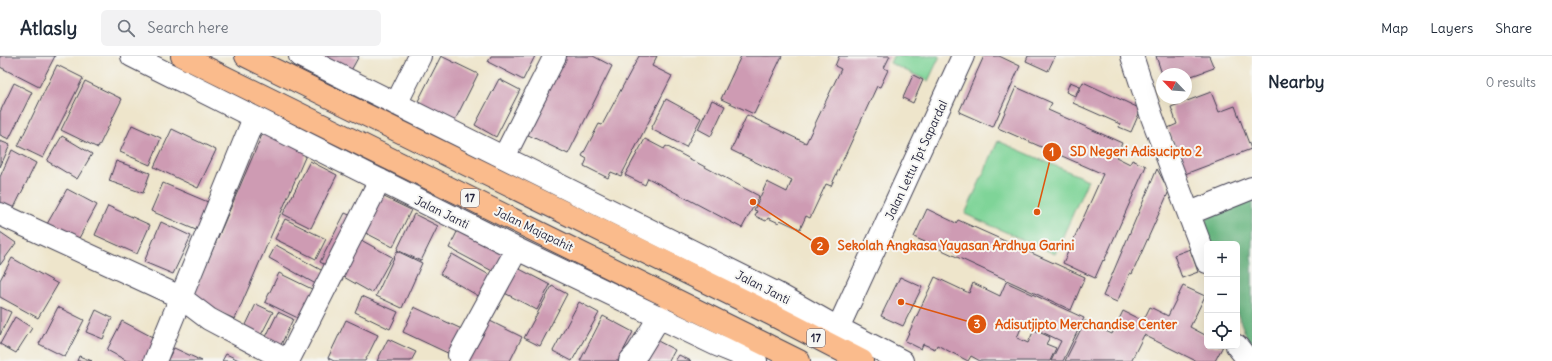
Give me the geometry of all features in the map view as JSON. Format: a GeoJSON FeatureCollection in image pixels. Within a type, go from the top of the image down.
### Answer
{"type":"FeatureCollection","features":[{"type":"Feature","properties":{"kind":"highway","name":"Jalan Majapahit"},"geometry":{"type":"LineString","coordinates":[[182,56],[757,351],[799,361]]}},
{"type":"Feature","properties":{"kind":"highway","name":"17"},"geometry":{"type":"LineString","coordinates":[[246,56],[771,314],[862,361]]}},
{"type":"Feature","properties":{"kind":"street","name":"Jalan Janti"},"geometry":{"type":"LineString","coordinates":[[300,56],[776,294],[902,361]]}},
{"type":"Feature","properties":{"kind":"street"},"geometry":{"type":"LineString","coordinates":[[396,104],[420,56]]}},
{"type":"Feature","properties":{"kind":"street"},"geometry":{"type":"LineString","coordinates":[[504,157],[555,56]]}},
{"type":"Feature","properties":{"kind":"street","name":"Jalan Lettu Tpt Sapardal"},"geometry":{"type":"LineString","coordinates":[[838,328],[963,56]]}},
{"type":"Feature","properties":{"kind":"street"},"geometry":{"type":"LineString","coordinates":[[1132,56],[1152,117],[1190,213],[1204,253]]}},
{"type":"Feature","properties":{"kind":"street","name":"Jalan Janti"},"geometry":{"type":"LineString","coordinates":[[137,57],[254,118],[517,249],[660,316],[717,345],[757,351]]}},
{"type":"Feature","properties":{"kind":"street"},"geometry":{"type":"LineString","coordinates":[[155,361],[254,118]]}},
{"type":"Feature","properties":{"kind":"street"},"geometry":{"type":"LineString","coordinates":[[0,214],[180,297],[209,319],[288,361],[380,180]]}},
{"type":"Feature","properties":{"kind":"street"},"geometry":{"type":"LineString","coordinates":[[1190,213],[1252,188]]}},
{"type":"Feature","properties":{"kind":"street"},"geometry":{"type":"LineString","coordinates":[[459,355],[517,249]]}},
{"type":"Feature","properties":{"kind":"street"},"geometry":{"type":"LineString","coordinates":[[630,361],[638,352],[660,316]]}},
{"type":"Feature","properties":{"kind":"street"},"geometry":{"type":"LineString","coordinates":[[1239,349],[1249,361]]}},
{"type":"Feature","properties":{"kind":"green space"},"geometry":{"type":"Polygon","coordinates":[[[893,56],[940,56],[928,81],[890,63],[893,56]]]}},
{"type":"Feature","properties":{"kind":"green space"},"geometry":{"type":"Polygon","coordinates":[[[998,141],[1088,180],[1055,254],[965,214],[998,141]]]}},
{"type":"Feature","properties":{"kind":"green space"},"geometry":{"type":"Polygon","coordinates":[[[1252,195],[1252,351],[1240,321],[1240,241],[1210,241],[1206,229],[1206,219],[1252,195]]]}},
{"type":"Feature","properties":{"kind":"building"},"geometry":{"type":"Polygon","coordinates":[[[0,56],[55,56],[39,87],[0,67],[0,56]]]}},
{"type":"Feature","properties":{"kind":"building"},"geometry":{"type":"Polygon","coordinates":[[[313,56],[359,56],[349,74],[313,56]]]}},
{"type":"Feature","properties":{"kind":"building"},"geometry":{"type":"Polygon","coordinates":[[[441,56],[478,74],[453,124],[416,105],[441,56]]]}},
{"type":"Feature","properties":{"kind":"building"},"geometry":{"type":"Polygon","coordinates":[[[491,56],[535,56],[523,80],[488,62],[491,56]]]}},
{"type":"Feature","properties":{"kind":"building"},"geometry":{"type":"Polygon","coordinates":[[[563,56],[593,56],[612,66],[568,154],[524,133],[563,56]]]}},
{"type":"Feature","properties":{"kind":"building"},"geometry":{"type":"Polygon","coordinates":[[[639,56],[657,56],[652,66],[672,76],[621,176],[611,172],[608,178],[584,166],[587,159],[582,156],[599,124],[602,125],[639,56]]]}},
{"type":"Feature","properties":{"kind":"building"},"geometry":{"type":"Polygon","coordinates":[[[741,56],[782,56],[754,114],[721,99],[741,56]]]}},
{"type":"Feature","properties":{"kind":"building"},"geometry":{"type":"Polygon","coordinates":[[[839,56],[890,56],[884,68],[888,70],[880,87],[877,86],[831,186],[826,184],[810,218],[806,216],[800,229],[780,220],[779,223],[768,218],[766,221],[755,216],[757,211],[754,210],[767,182],[787,192],[792,180],[731,150],[747,115],[806,143],[841,69],[835,66],[839,56]]]}},
{"type":"Feature","properties":{"kind":"building"},"geometry":{"type":"Polygon","coordinates":[[[984,56],[999,56],[1020,66],[993,127],[959,112],[984,56]]]}},
{"type":"Feature","properties":{"kind":"building"},"geometry":{"type":"Polygon","coordinates":[[[1028,56],[1055,56],[1048,71],[1026,61],[1028,56]]]}},
{"type":"Feature","properties":{"kind":"building"},"geometry":{"type":"Polygon","coordinates":[[[1156,56],[1209,56],[1214,68],[1192,76],[1192,68],[1160,68],[1156,56]]]}},
{"type":"Feature","properties":{"kind":"building"},"geometry":{"type":"Polygon","coordinates":[[[57,65],[83,78],[43,158],[18,146],[57,65]]]}},
{"type":"Feature","properties":{"kind":"building"},"geometry":{"type":"Polygon","coordinates":[[[913,75],[923,80],[913,103],[903,98],[913,75]]]}},
{"type":"Feature","properties":{"kind":"building"},"geometry":{"type":"Polygon","coordinates":[[[499,79],[520,90],[496,137],[475,125],[499,79]]]}},
{"type":"Feature","properties":{"kind":"building"},"geometry":{"type":"Polygon","coordinates":[[[85,81],[122,99],[98,148],[61,130],[85,81]]]}},
{"type":"Feature","properties":{"kind":"building"},"geometry":{"type":"Polygon","coordinates":[[[1070,82],[1080,86],[1075,96],[1066,92],[1070,82]]]}},
{"type":"Feature","properties":{"kind":"building"},"geometry":{"type":"Polygon","coordinates":[[[1083,82],[1141,109],[1131,132],[1119,127],[1120,124],[1073,103],[1083,82]]]}},
{"type":"Feature","properties":{"kind":"building"},"geometry":{"type":"Polygon","coordinates":[[[14,83],[32,92],[9,139],[0,135],[0,112],[14,83]]]}},
{"type":"Feature","properties":{"kind":"building"},"geometry":{"type":"Polygon","coordinates":[[[1016,87],[1052,103],[1048,110],[1122,143],[1116,157],[1130,164],[1132,160],[1146,166],[1095,278],[1063,263],[1103,174],[998,128],[1016,87]]]}},
{"type":"Feature","properties":{"kind":"building"},"geometry":{"type":"Polygon","coordinates":[[[1211,92],[1219,112],[1235,106],[1251,149],[1185,174],[1168,128],[1177,124],[1171,107],[1179,104],[1192,104],[1192,99],[1211,92]]]}},
{"type":"Feature","properties":{"kind":"building"},"geometry":{"type":"Polygon","coordinates":[[[666,99],[701,118],[686,147],[651,129],[666,99]]]}},
{"type":"Feature","properties":{"kind":"building"},"geometry":{"type":"Polygon","coordinates":[[[712,100],[725,106],[711,136],[698,129],[712,100]]]}},
{"type":"Feature","properties":{"kind":"building"},"geometry":{"type":"Polygon","coordinates":[[[132,125],[161,138],[150,165],[120,152],[132,125]]]}},
{"type":"Feature","properties":{"kind":"building"},"geometry":{"type":"Polygon","coordinates":[[[265,128],[309,148],[235,319],[191,300],[265,128]]]}},
{"type":"Feature","properties":{"kind":"building"},"geometry":{"type":"Polygon","coordinates":[[[172,129],[216,150],[198,188],[154,167],[172,129]]]}},
{"type":"Feature","properties":{"kind":"building"},"geometry":{"type":"Polygon","coordinates":[[[62,136],[92,154],[77,179],[47,161],[62,136]]]}},
{"type":"Feature","properties":{"kind":"building"},"geometry":{"type":"Polygon","coordinates":[[[645,139],[664,149],[666,146],[759,196],[742,228],[648,178],[645,185],[625,175],[645,139]]]}},
{"type":"Feature","properties":{"kind":"building"},"geometry":{"type":"Polygon","coordinates":[[[0,141],[10,145],[0,167],[0,141]]]}},
{"type":"Feature","properties":{"kind":"building"},"geometry":{"type":"Polygon","coordinates":[[[12,150],[36,163],[10,216],[0,211],[0,177],[12,150]]]}},
{"type":"Feature","properties":{"kind":"building"},"geometry":{"type":"Polygon","coordinates":[[[116,161],[150,173],[143,193],[109,181],[116,161]]]}},
{"type":"Feature","properties":{"kind":"building"},"geometry":{"type":"Polygon","coordinates":[[[310,161],[337,175],[311,228],[283,214],[310,161]]]}},
{"type":"Feature","properties":{"kind":"building"},"geometry":{"type":"Polygon","coordinates":[[[1157,169],[1169,191],[1132,274],[1130,273],[1117,302],[1103,296],[1157,169]]]}},
{"type":"Feature","properties":{"kind":"building"},"geometry":{"type":"Polygon","coordinates":[[[163,183],[215,205],[203,233],[151,211],[163,183]]]}},
{"type":"Feature","properties":{"kind":"building"},"geometry":{"type":"Polygon","coordinates":[[[67,189],[97,205],[78,240],[47,224],[67,189]]]}},
{"type":"Feature","properties":{"kind":"building"},"geometry":{"type":"Polygon","coordinates":[[[382,196],[411,210],[393,247],[364,232],[382,196]]]}},
{"type":"Feature","properties":{"kind":"building"},"geometry":{"type":"Polygon","coordinates":[[[108,206],[150,225],[137,254],[95,235],[108,206]]]}},
{"type":"Feature","properties":{"kind":"building"},"geometry":{"type":"Polygon","coordinates":[[[927,209],[956,223],[958,220],[1085,277],[1071,310],[914,237],[927,209]]]}},
{"type":"Feature","properties":{"kind":"building"},"geometry":{"type":"Polygon","coordinates":[[[345,213],[358,219],[333,269],[320,262],[345,213]]]}},
{"type":"Feature","properties":{"kind":"building"},"geometry":{"type":"Polygon","coordinates":[[[414,214],[438,226],[421,261],[397,250],[414,214]]]}},
{"type":"Feature","properties":{"kind":"building"},"geometry":{"type":"Polygon","coordinates":[[[285,219],[326,239],[316,259],[275,239],[285,219]]]}},
{"type":"Feature","properties":{"kind":"building"},"geometry":{"type":"Polygon","coordinates":[[[161,222],[191,236],[173,274],[144,262],[161,222]]]}},
{"type":"Feature","properties":{"kind":"building"},"geometry":{"type":"Polygon","coordinates":[[[459,228],[509,253],[498,274],[449,248],[459,228]]]}},
{"type":"Feature","properties":{"kind":"building"},"geometry":{"type":"Polygon","coordinates":[[[0,232],[16,243],[0,265],[0,232]]]}},
{"type":"Feature","properties":{"kind":"building"},"geometry":{"type":"Polygon","coordinates":[[[361,240],[392,257],[372,293],[342,276],[361,240]]]}},
{"type":"Feature","properties":{"kind":"building"},"geometry":{"type":"Polygon","coordinates":[[[276,245],[330,275],[323,288],[269,258],[276,245]]]}},
{"type":"Feature","properties":{"kind":"building"},"geometry":{"type":"Polygon","coordinates":[[[1190,249],[1198,272],[1182,278],[1174,255],[1190,249]]]}},
{"type":"Feature","properties":{"kind":"building"},"geometry":{"type":"Polygon","coordinates":[[[397,251],[422,263],[402,308],[376,296],[397,251]]]}},
{"type":"Feature","properties":{"kind":"building"},"geometry":{"type":"Polygon","coordinates":[[[452,254],[493,277],[482,298],[440,274],[452,254]]]}},
{"type":"Feature","properties":{"kind":"building"},"geometry":{"type":"Polygon","coordinates":[[[12,258],[58,284],[38,318],[0,297],[0,280],[12,258]]]}},
{"type":"Feature","properties":{"kind":"building"},"geometry":{"type":"Polygon","coordinates":[[[510,264],[550,285],[537,310],[497,289],[510,264]]]}},
{"type":"Feature","properties":{"kind":"building"},"geometry":{"type":"Polygon","coordinates":[[[279,273],[318,292],[304,321],[265,302],[279,273]]]}},
{"type":"Feature","properties":{"kind":"building"},"geometry":{"type":"Polygon","coordinates":[[[900,277],[922,287],[903,326],[881,316],[900,277]]]}},
{"type":"Feature","properties":{"kind":"building"},"geometry":{"type":"Polygon","coordinates":[[[935,277],[969,293],[973,283],[1000,296],[1006,282],[1084,318],[1063,361],[1051,361],[1061,341],[1023,323],[1017,338],[1028,343],[1034,330],[1050,337],[1046,344],[1056,348],[1050,361],[980,361],[971,356],[968,361],[937,345],[935,349],[923,344],[921,349],[905,341],[935,277]]]}},
{"type":"Feature","properties":{"kind":"building"},"geometry":{"type":"Polygon","coordinates":[[[552,286],[567,294],[540,346],[524,338],[552,286]]]}},
{"type":"Feature","properties":{"kind":"building"},"geometry":{"type":"Polygon","coordinates":[[[1183,286],[1204,296],[1190,327],[1204,334],[1204,349],[1221,349],[1215,361],[1196,361],[1144,335],[1131,361],[1065,361],[1085,321],[1112,334],[1123,311],[1143,321],[1150,307],[1168,316],[1183,286]]]}},
{"type":"Feature","properties":{"kind":"building"},"geometry":{"type":"Polygon","coordinates":[[[362,296],[398,312],[390,329],[355,312],[362,296]]]}},
{"type":"Feature","properties":{"kind":"building"},"geometry":{"type":"Polygon","coordinates":[[[579,302],[599,313],[572,361],[553,351],[579,302]]]}},
{"type":"Feature","properties":{"kind":"building"},"geometry":{"type":"Polygon","coordinates":[[[256,304],[273,312],[261,335],[245,327],[256,304]]]}},
{"type":"Feature","properties":{"kind":"building"},"geometry":{"type":"Polygon","coordinates":[[[0,307],[11,312],[0,335],[0,307]]]}},
{"type":"Feature","properties":{"kind":"building"},"geometry":{"type":"Polygon","coordinates":[[[58,307],[84,320],[65,357],[39,344],[58,307]]]}},
{"type":"Feature","properties":{"kind":"building"},"geometry":{"type":"Polygon","coordinates":[[[414,307],[466,331],[454,356],[403,332],[414,307]]]}},
{"type":"Feature","properties":{"kind":"building"},"geometry":{"type":"Polygon","coordinates":[[[96,310],[112,318],[103,339],[86,332],[96,310]]]}},
{"type":"Feature","properties":{"kind":"building"},"geometry":{"type":"Polygon","coordinates":[[[278,312],[293,319],[280,347],[265,339],[278,312]]]}},
{"type":"Feature","properties":{"kind":"building"},"geometry":{"type":"Polygon","coordinates":[[[603,316],[633,332],[618,361],[580,361],[603,316]]]}},
{"type":"Feature","properties":{"kind":"building"},"geometry":{"type":"Polygon","coordinates":[[[15,317],[32,328],[16,353],[0,344],[15,317]]]}},
{"type":"Feature","properties":{"kind":"building"},"geometry":{"type":"Polygon","coordinates":[[[482,317],[522,337],[510,361],[460,361],[482,317]]]}},
{"type":"Feature","properties":{"kind":"building"},"geometry":{"type":"Polygon","coordinates":[[[346,320],[378,335],[365,361],[334,361],[328,358],[346,320]]]}},
{"type":"Feature","properties":{"kind":"building"},"geometry":{"type":"Polygon","coordinates":[[[122,321],[158,340],[147,361],[127,361],[107,350],[122,321]]]}},
{"type":"Feature","properties":{"kind":"building"},"geometry":{"type":"Polygon","coordinates":[[[652,338],[675,350],[669,361],[640,361],[652,338]]]}},
{"type":"Feature","properties":{"kind":"building"},"geometry":{"type":"Polygon","coordinates":[[[388,339],[416,352],[411,361],[377,361],[388,339]]]}},
{"type":"Feature","properties":{"kind":"building"},"geometry":{"type":"Polygon","coordinates":[[[174,348],[202,361],[167,361],[174,348]]]}},
{"type":"Feature","properties":{"kind":"building"},"geometry":{"type":"Polygon","coordinates":[[[226,354],[241,361],[222,361],[226,354]]]}},
{"type":"Feature","properties":{"kind":"building"},"geometry":{"type":"Polygon","coordinates":[[[679,355],[691,361],[675,361],[679,355]]]}},
{"type":"Feature","properties":{"kind":"building"},"geometry":{"type":"Polygon","coordinates":[[[79,356],[92,361],[77,361],[79,356]]]}},
{"type":"Feature","properties":{"kind":"place","name":"Sekolah Angkasa Yayasan Ardhya Garini"},"geometry":{"type":"Point","coordinates":[753,202]}},
{"type":"Feature","properties":{"kind":"place","name":"SD Negeri Adisucipto 2"},"geometry":{"type":"Point","coordinates":[1037,212]}},
{"type":"Feature","properties":{"kind":"place","name":"Adisutjipto Merchandise Center"},"geometry":{"type":"Point","coordinates":[901,302]}}]}
